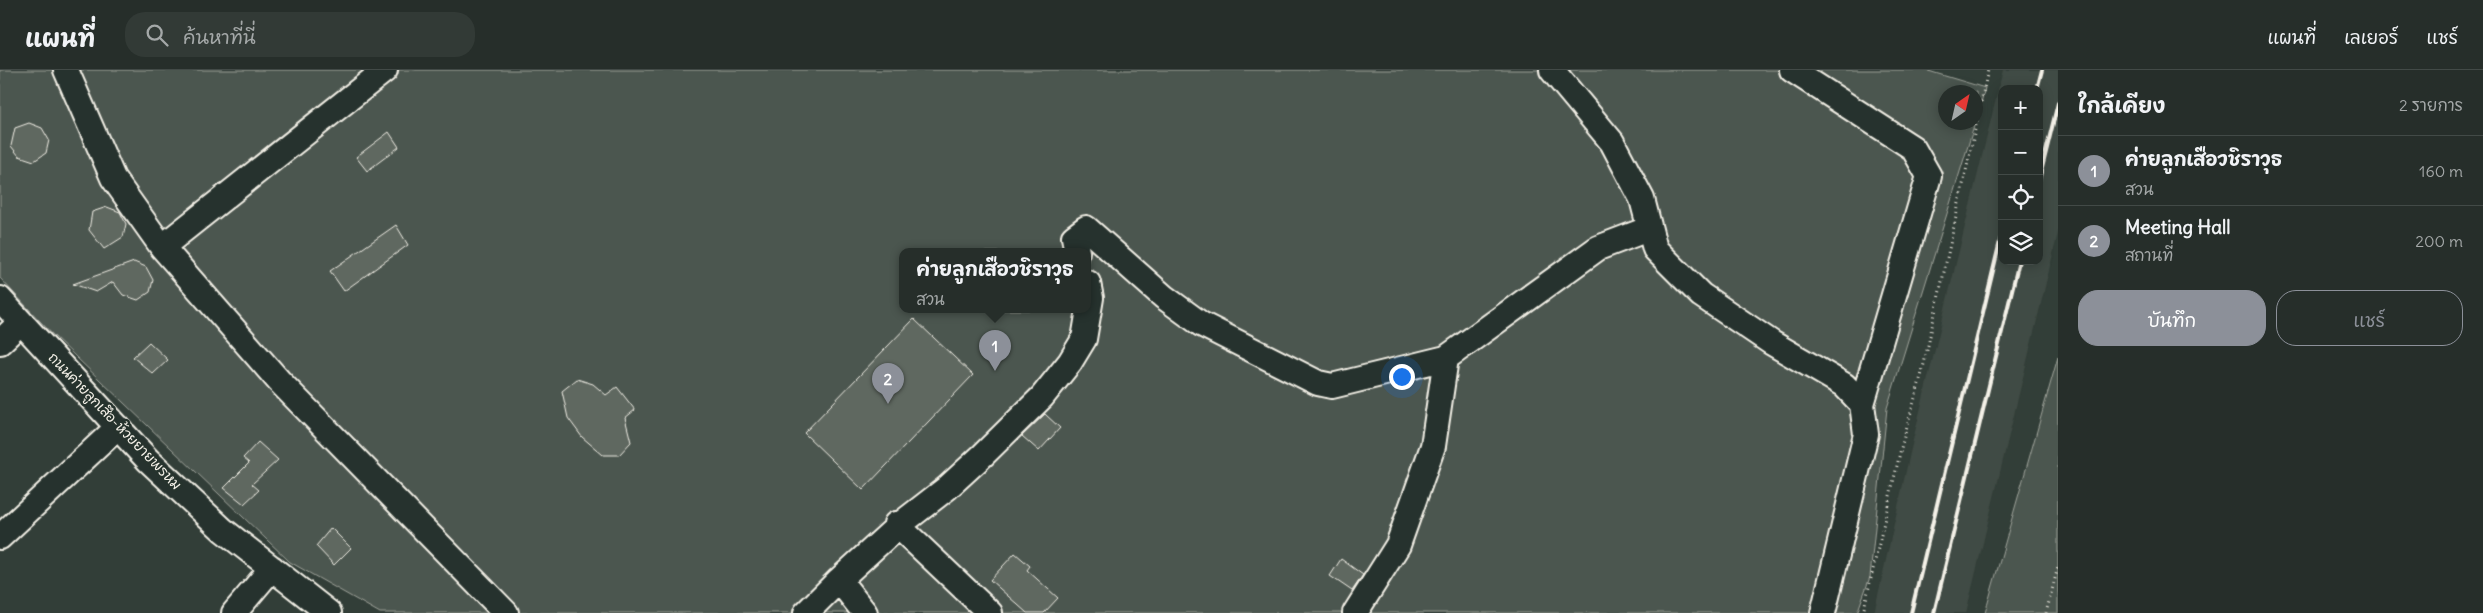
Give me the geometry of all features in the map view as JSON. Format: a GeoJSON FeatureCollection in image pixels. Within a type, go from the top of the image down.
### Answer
{"type":"FeatureCollection","features":[{"type":"Feature","properties":{"kind":"street"},"geometry":{"type":"LineString","coordinates":[[66,70],[113,178],[162,247],[279,381],[506,613]]}},
{"type":"Feature","properties":{"kind":"street"},"geometry":{"type":"LineString","coordinates":[[162,247],[385,70]]}},
{"type":"Feature","properties":{"kind":"street"},"geometry":{"type":"LineString","coordinates":[[1552,70],[1612,142],[1642,198],[1648,229],[1655,249],[1701,295],[1772,343],[1844,385],[1862,404]]}},
{"type":"Feature","properties":{"kind":"street"},"geometry":{"type":"LineString","coordinates":[[1792,70],[1914,148],[1929,176],[1862,404],[1866,434],[1823,613]]}},
{"type":"Feature","properties":{"kind":"street"},"geometry":{"type":"LineString","coordinates":[[1076,248],[1074,237],[1086,228],[1164,297],[1201,324],[1318,384],[1332,386],[1446,358],[1598,248],[1648,229]]}},
{"type":"Feature","properties":{"kind":"street","name":"ถนนค่ายลูกเสึอ-ห้วยยายพรหม"},"geometry":{"type":"LineString","coordinates":[[0,299],[148,460],[223,530],[329,613]]}},
{"type":"Feature","properties":{"kind":"street"},"geometry":{"type":"LineString","coordinates":[[806,613],[897,525],[947,488],[983,455],[1042,396],[1070,362],[1084,339],[1088,313]]}},
{"type":"Feature","properties":{"kind":"street"},"geometry":{"type":"LineString","coordinates":[[0,342],[21,322]]}},
{"type":"Feature","properties":{"kind":"street"},"geometry":{"type":"LineString","coordinates":[[1355,613],[1398,545],[1433,446],[1446,358]]}},
{"type":"Feature","properties":{"kind":"street"},"geometry":{"type":"LineString","coordinates":[[0,537],[118,427]]}},
{"type":"Feature","properties":{"kind":"street"},"geometry":{"type":"LineString","coordinates":[[897,525],[990,613]]}},
{"type":"Feature","properties":{"kind":"street"},"geometry":{"type":"LineString","coordinates":[[234,613],[272,568]]}},
{"type":"Feature","properties":{"kind":"street"},"geometry":{"type":"LineString","coordinates":[[839,580],[865,613]]}},
{"type":"Feature","properties":{"kind":"path"},"geometry":{"type":"LineString","coordinates":[[1863,613],[1902,444],[1922,373],[1988,70]]}},
{"type":"Feature","properties":{"kind":"path"},"geometry":{"type":"LineString","coordinates":[[2046,613],[2058,567]]}},
{"type":"Feature","properties":{"kind":"shaded area"},"geometry":{"type":"Polygon","coordinates":[[[0,70],[1925,70],[1975,85],[1938,85],[1938,130],[1973,130],[1887,408],[1870,577],[1857,613],[380,613],[290,562],[53,335],[0,278],[0,70]]]}},
{"type":"Feature","properties":{"kind":"shaded area"},"geometry":{"type":"Polygon","coordinates":[[[2003,70],[2058,70],[2058,233],[1966,613],[1874,613],[1913,440],[1998,91],[1998,265],[2043,265],[2043,85],[1999,85],[2003,70]]]}},
{"type":"Feature","properties":{"kind":"shaded area"},"geometry":{"type":"Polygon","coordinates":[[[2058,357],[2058,613],[1985,613],[2058,357]]]}},
{"type":"Feature","properties":{"kind":"building"},"geometry":{"type":"Polygon","coordinates":[[[29,123],[42,128],[49,140],[46,153],[34,161],[19,156],[11,146],[15,128],[29,123]]]}},
{"type":"Feature","properties":{"kind":"building"},"geometry":{"type":"Polygon","coordinates":[[[389,132],[399,147],[367,171],[356,157],[389,132]]]}},
{"type":"Feature","properties":{"kind":"building"},"geometry":{"type":"Polygon","coordinates":[[[107,207],[120,212],[126,224],[123,237],[104,249],[89,230],[92,212],[107,207]]]}},
{"type":"Feature","properties":{"kind":"building"},"geometry":{"type":"Polygon","coordinates":[[[396,225],[408,245],[344,291],[330,271],[396,225]]]}},
{"type":"Feature","properties":{"kind":"building"},"geometry":{"type":"Polygon","coordinates":[[[134,262],[146,267],[153,280],[150,292],[138,300],[123,295],[113,282],[96,292],[73,284],[134,262]]]}},
{"type":"Feature","properties":{"kind":"building"},"geometry":{"type":"Polygon","coordinates":[[[914,319],[973,375],[863,490],[804,433],[914,319]]]}},
{"type":"Feature","properties":{"kind":"building"},"geometry":{"type":"Polygon","coordinates":[[[149,342],[168,360],[153,374],[133,357],[149,342]]]}},
{"type":"Feature","properties":{"kind":"building"},"geometry":{"type":"Polygon","coordinates":[[[577,379],[593,384],[606,395],[617,387],[635,410],[625,418],[631,442],[619,455],[603,455],[582,437],[568,418],[562,391],[577,379]]]}},
{"type":"Feature","properties":{"kind":"building"},"geometry":{"type":"Polygon","coordinates":[[[1045,414],[1060,428],[1039,451],[1022,436],[1045,414]]]}},
{"type":"Feature","properties":{"kind":"building"},"geometry":{"type":"Polygon","coordinates":[[[258,442],[278,460],[252,484],[259,490],[244,504],[224,488],[249,463],[243,458],[258,442]]]}},
{"type":"Feature","properties":{"kind":"building"},"geometry":{"type":"Polygon","coordinates":[[[331,528],[351,548],[334,565],[316,546],[331,528]]]}},
{"type":"Feature","properties":{"kind":"building"},"geometry":{"type":"Polygon","coordinates":[[[1015,553],[1030,566],[1027,570],[1058,598],[1044,613],[1027,613],[990,580],[1015,553]]]}},
{"type":"Feature","properties":{"kind":"building"},"geometry":{"type":"Polygon","coordinates":[[[1341,559],[1363,575],[1352,591],[1330,576],[1341,559]]]}},
{"type":"Feature","properties":{"kind":"railway"},"geometry":{"type":"LineString","coordinates":[[2038,85],[2042,70]]}},
{"type":"Feature","properties":{"kind":"railway"},"geometry":{"type":"LineString","coordinates":[[2040,175],[2058,103]]}},
{"type":"Feature","properties":{"kind":"railway"},"geometry":{"type":"LineString","coordinates":[[1911,613],[1998,250]]}},
{"type":"Feature","properties":{"kind":"railway"},"geometry":{"type":"LineString","coordinates":[[1934,613],[2018,265]]}},
{"type":"Feature","properties":{"kind":"place","name":"ค่ายลูกเสือวชิราวุธ"},"geometry":{"type":"Point","coordinates":[995,371]}},
{"type":"Feature","properties":{"kind":"place","name":"Meeting Hall"},"geometry":{"type":"Point","coordinates":[888,404]}}]}
